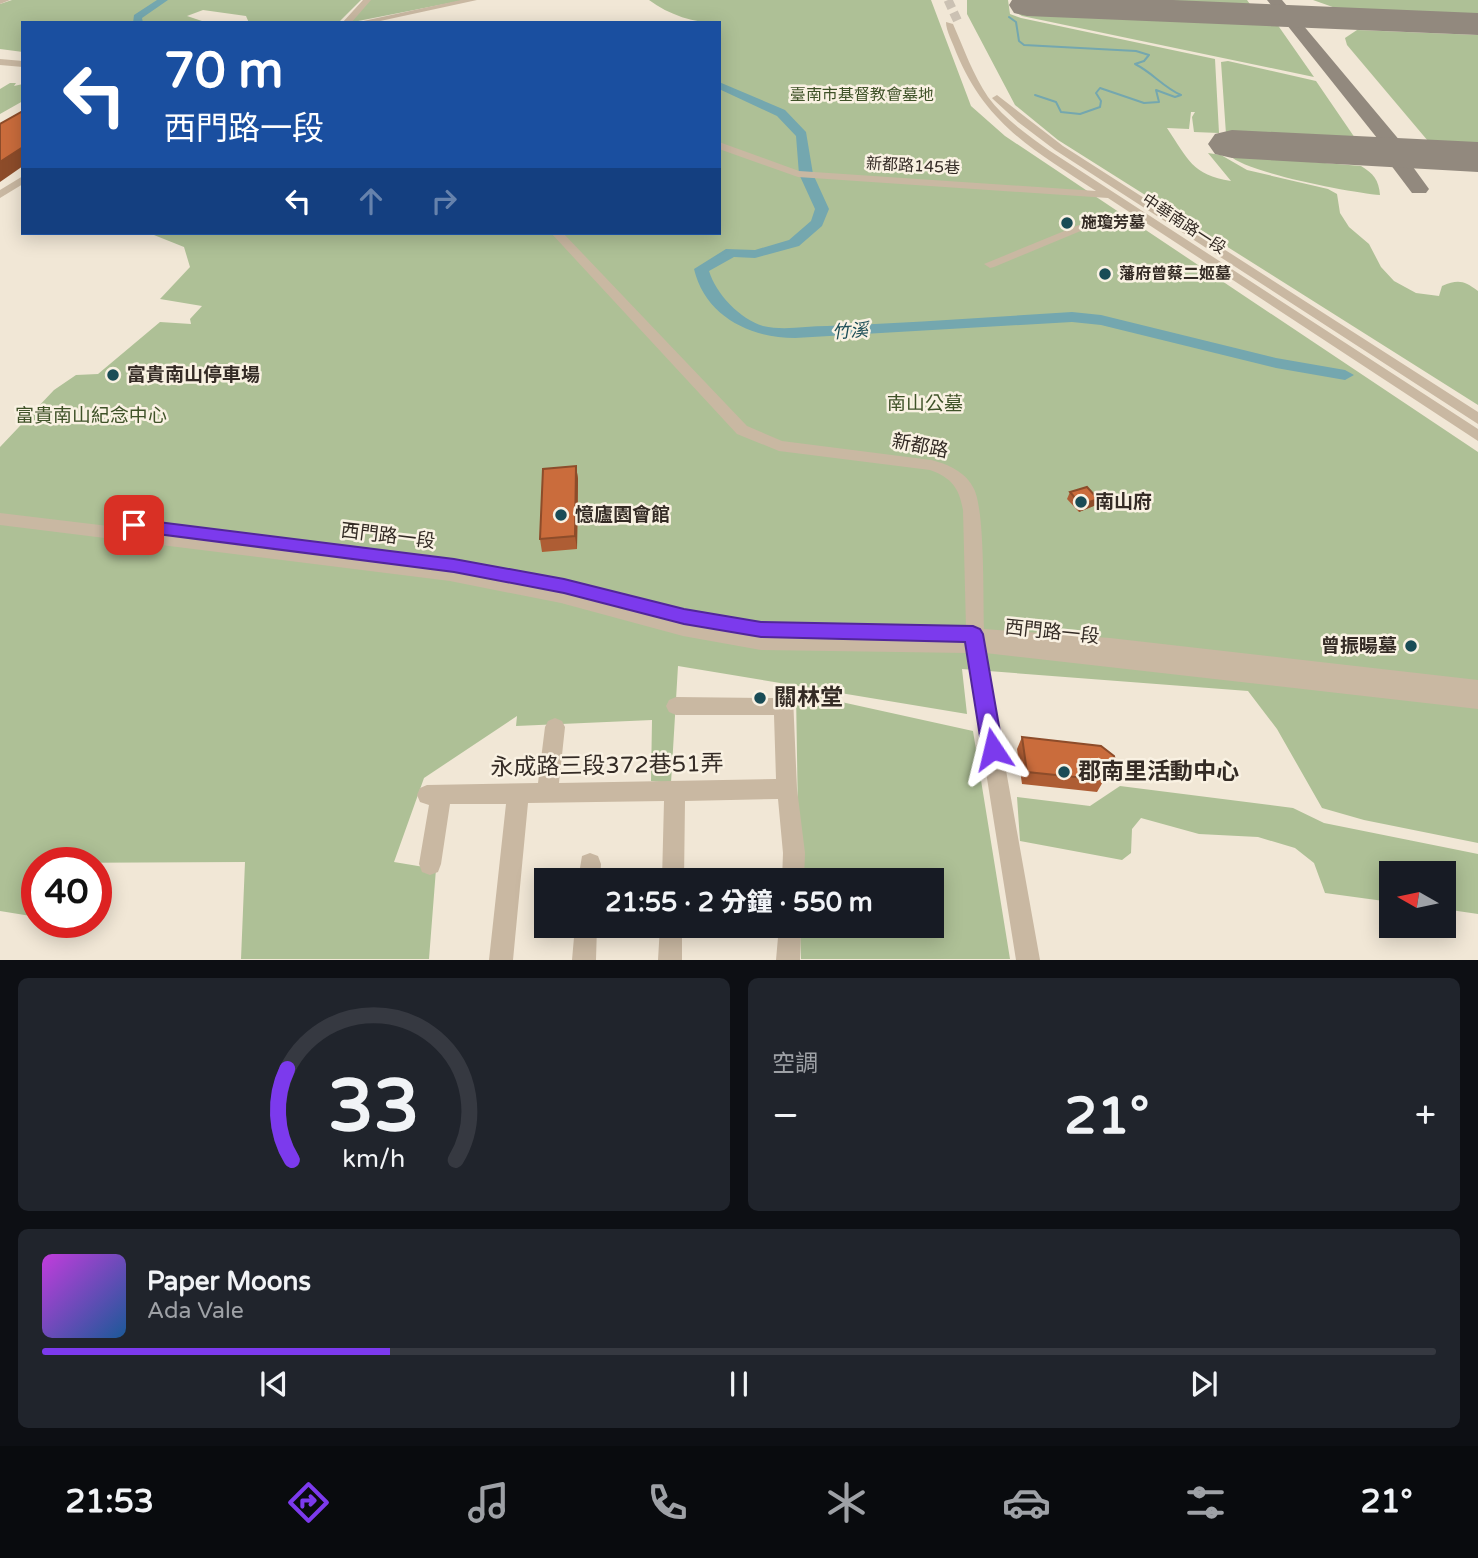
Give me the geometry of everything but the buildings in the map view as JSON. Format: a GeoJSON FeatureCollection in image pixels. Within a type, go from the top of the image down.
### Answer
{"type":"FeatureCollection","features":[{"type":"Feature","properties":{"kind":"street"},"geometry":{"type":"LineString","coordinates":[[0,2],[6,0]]}},
{"type":"Feature","properties":{"kind":"street"},"geometry":{"type":"LineString","coordinates":[[348,21],[367,0]]}},
{"type":"Feature","properties":{"kind":"street"},"geometry":{"type":"LineString","coordinates":[[368,21],[473,0]]}},
{"type":"Feature","properties":{"kind":"street"},"geometry":{"type":"LineString","coordinates":[[382,21],[485,0]]}},
{"type":"Feature","properties":{"kind":"street","name":"中華南路一段"},"geometry":{"type":"LineString","coordinates":[[1478,419],[1021,121],[990,89],[954,24],[971,77],[986,101],[1008,124],[1046,153],[1478,436]]}},
{"type":"Feature","properties":{"kind":"street"},"geometry":{"type":"LineString","coordinates":[[0,63],[21,65]]}},
{"type":"Feature","properties":{"kind":"street","name":"新都路145巷"},"geometry":{"type":"LineString","coordinates":[[721,146],[798,174],[1110,195]]}},
{"type":"Feature","properties":{"kind":"street"},"geometry":{"type":"LineString","coordinates":[[0,195],[21,179]]}},
{"type":"Feature","properties":{"kind":"street"},"geometry":{"type":"LineString","coordinates":[[989,264],[1079,228]]}},
{"type":"Feature","properties":{"kind":"street","name":"新都路"},"geometry":{"type":"LineString","coordinates":[[559,235],[742,430],[779,446],[931,466],[957,476],[967,490],[971,510],[974,640],[1028,960]]}},
{"type":"Feature","properties":{"kind":"street","name":"西門路一段"},"geometry":{"type":"LineString","coordinates":[[0,508],[454,566],[564,586],[684,616],[761,629],[974,640],[1478,688]]}},
{"type":"Feature","properties":{"kind":"street","name":"西門路一段"},"geometry":{"type":"LineString","coordinates":[[0,519],[450,574],[561,596],[683,629],[761,642],[974,640],[1002,646],[1478,701]]}},
{"type":"Feature","properties":{"kind":"street"},"geometry":{"type":"LineString","coordinates":[[676,706],[784,702],[793,868]]}},
{"type":"Feature","properties":{"kind":"street"},"geometry":{"type":"LineString","coordinates":[[547,793],[555,727]]}},
{"type":"Feature","properties":{"kind":"street","name":"永成路三段372巷51弄"},"geometry":{"type":"LineString","coordinates":[[430,864],[434,795],[787,789]]}},
{"type":"Feature","properties":{"kind":"street"},"geometry":{"type":"LineString","coordinates":[[673,868],[675,791]]}},
{"type":"Feature","properties":{"kind":"street"},"geometry":{"type":"LineString","coordinates":[[500,960],[518,793]]}},
{"type":"Feature","properties":{"kind":"street"},"geometry":{"type":"LineString","coordinates":[[583,960],[585,938]]}},
{"type":"Feature","properties":{"kind":"street"},"geometry":{"type":"LineString","coordinates":[[670,960],[671,938]]}},
{"type":"Feature","properties":{"kind":"street"},"geometry":{"type":"LineString","coordinates":[[788,960],[789,938]]}},
{"type":"Feature","properties":{"kind":"green space"},"geometry":{"type":"Polygon","coordinates":[[[12,0],[361,0],[340,21],[248,21],[246,16],[203,10],[187,16],[202,21],[21,21],[21,52],[0,49],[0,4],[12,0]]]}},
{"type":"Feature","properties":{"kind":"green space"},"geometry":{"type":"Polygon","coordinates":[[[370,0],[465,0],[358,21],[350,20],[370,0]]]}},
{"type":"Feature","properties":{"kind":"green space","name":"南山公墓"},"geometry":{"type":"Polygon","coordinates":[[[649,0],[931,0],[971,106],[1005,136],[1478,452],[1478,843],[1364,820],[1322,808],[1277,729],[1248,691],[962,669],[967,714],[678,666],[671,783],[651,781],[652,720],[516,726],[517,716],[424,778],[394,862],[436,869],[429,959],[241,959],[245,862],[112,863],[112,847],[21,847],[21,914],[0,911],[0,447],[54,390],[76,375],[98,374],[160,322],[191,324],[190,319],[202,306],[160,299],[190,267],[184,247],[154,235],[721,235],[721,21],[696,21],[682,17],[649,0]]]}},
{"type":"Feature","properties":{"kind":"green space"},"geometry":{"type":"Polygon","coordinates":[[[967,0],[1008,0],[1010,14],[1021,18],[1215,59],[1219,133],[1194,132],[1192,117],[1195,112],[1191,112],[1189,129],[1167,128],[1186,157],[1208,175],[1231,181],[1208,153],[1221,155],[1247,170],[1328,189],[1337,194],[1340,213],[1349,227],[1369,244],[1381,267],[1394,281],[1416,293],[1439,296],[1442,286],[1453,282],[1465,283],[1478,291],[1478,405],[1058,140],[1015,105],[967,14],[967,0]]]}},
{"type":"Feature","properties":{"kind":"green space"},"geometry":{"type":"Polygon","coordinates":[[[1056,0],[1247,0],[1252,7],[1056,0]]]}},
{"type":"Feature","properties":{"kind":"green space"},"geometry":{"type":"Polygon","coordinates":[[[1313,0],[1478,0],[1478,17],[1344,11],[1313,0]]]}},
{"type":"Feature","properties":{"kind":"green space"},"geometry":{"type":"Polygon","coordinates":[[[1014,11],[1277,24],[1314,77],[1022,16],[1014,11]]]}},
{"type":"Feature","properties":{"kind":"green space"},"geometry":{"type":"Polygon","coordinates":[[[1357,30],[1478,35],[1478,144],[1428,141],[1347,45],[1345,38],[1357,30]]]}},
{"type":"Feature","properties":{"kind":"green space"},"geometry":{"type":"Polygon","coordinates":[[[1228,61],[1316,81],[1355,138],[1226,134],[1221,62],[1228,61]]]}},
{"type":"Feature","properties":{"kind":"green space"},"geometry":{"type":"Polygon","coordinates":[[[10,83],[16,83],[14,86],[21,84],[21,102],[0,114],[0,89],[10,83]]]}},
{"type":"Feature","properties":{"kind":"green space"},"geometry":{"type":"Polygon","coordinates":[[[1229,155],[1361,166],[1375,178],[1380,195],[1277,175],[1239,162],[1229,155]]]}},
{"type":"Feature","properties":{"kind":"green space"},"geometry":{"type":"Polygon","coordinates":[[[796,692],[973,731],[1010,959],[801,959],[800,938],[944,938],[944,868],[799,868],[796,692]]]}},
{"type":"Feature","properties":{"kind":"green space"},"geometry":{"type":"Polygon","coordinates":[[[1120,786],[1293,808],[1324,823],[1478,854],[1478,914],[1456,911],[1456,861],[1379,861],[1379,900],[1325,893],[1314,863],[1295,848],[1258,837],[1199,834],[1141,818],[1132,829],[1131,853],[1122,860],[1020,841],[1017,797],[1090,806],[1120,786]]]}},
{"type":"Feature","properties":{"kind":"waterway","name":"竹溪"},"geometry":{"type":"LineString","coordinates":[[138,21],[137,17],[163,0]]}},
{"type":"Feature","properties":{"kind":"waterway"},"geometry":{"type":"LineString","coordinates":[[1009,17],[1016,22],[1019,41],[1024,45],[1136,51],[1149,55],[1144,61],[1135,64],[1181,95],[1175,97],[1156,90],[1159,102],[1144,103],[1100,88],[1096,93],[1101,101],[1100,107],[1080,114],[1061,112],[1056,102],[1035,95]]}},
{"type":"Feature","properties":{"kind":"waterway","name":"竹溪"},"geometry":{"type":"LineString","coordinates":[[721,86],[781,113],[802,135],[806,174],[822,209],[817,223],[794,243],[755,254],[731,252],[701,269],[706,283],[720,302],[734,317],[749,326],[764,331],[795,333],[1072,317],[1101,320],[1276,363],[1345,375]]}},
{"type":"Feature","properties":{"kind":"taxiway"},"geometry":{"type":"LineString","coordinates":[[1274,0],[1399,152]]}},
{"type":"Feature","properties":{"kind":"taxiway"},"geometry":{"type":"LineString","coordinates":[[1391,152],[1419,189]]}},
{"type":"Feature","properties":{"kind":"runway"},"geometry":{"type":"LineString","coordinates":[[1027,5],[1478,24]]}},
{"type":"Feature","properties":{"kind":"runway"},"geometry":{"type":"LineString","coordinates":[[1232,144],[1478,157]]}},
{"type":"Feature","properties":{"kind":"tunnel"},"geometry":{"type":"LineString","coordinates":[[948,0],[959,24]]}},
{"type":"Feature","properties":{"kind":"place","name":"施瓊芳墓"},"geometry":{"type":"Point","coordinates":[1067,223]}},
{"type":"Feature","properties":{"kind":"place","name":"藩府曾蔡二姬墓"},"geometry":{"type":"Point","coordinates":[1105,274]}},
{"type":"Feature","properties":{"kind":"place","name":"富貴南山停車場"},"geometry":{"type":"Point","coordinates":[113,375]}},
{"type":"Feature","properties":{"kind":"place","name":"南山府"},"geometry":{"type":"Point","coordinates":[1081,502]}},
{"type":"Feature","properties":{"kind":"place","name":"憶廬園會館"},"geometry":{"type":"Point","coordinates":[561,515]}},
{"type":"Feature","properties":{"kind":"place","name":"曾振暘墓"},"geometry":{"type":"Point","coordinates":[1411,646]}},
{"type":"Feature","properties":{"kind":"place","name":"關林堂"},"geometry":{"type":"Point","coordinates":[760,698]}},
{"type":"Feature","properties":{"kind":"place","name":"郡南里活動中心"},"geometry":{"type":"Point","coordinates":[1064,772]}},
{"type":"Feature","properties":{"kind":"route"},"geometry":{"type":"LineString","coordinates":[[134,525],[454,566],[564,586],[684,616],[761,629],[839,633],[973,634],[993,749]]}},
{"type":"Feature","properties":{"kind":"park label","name":"臺南市基督教會墓地"},"geometry":{"type":"Point","coordinates":[862,95]}},
{"type":"Feature","properties":{"kind":"park label","name":"富貴南山紀念中心"},"geometry":{"type":"Point","coordinates":[91,416]}}]}
